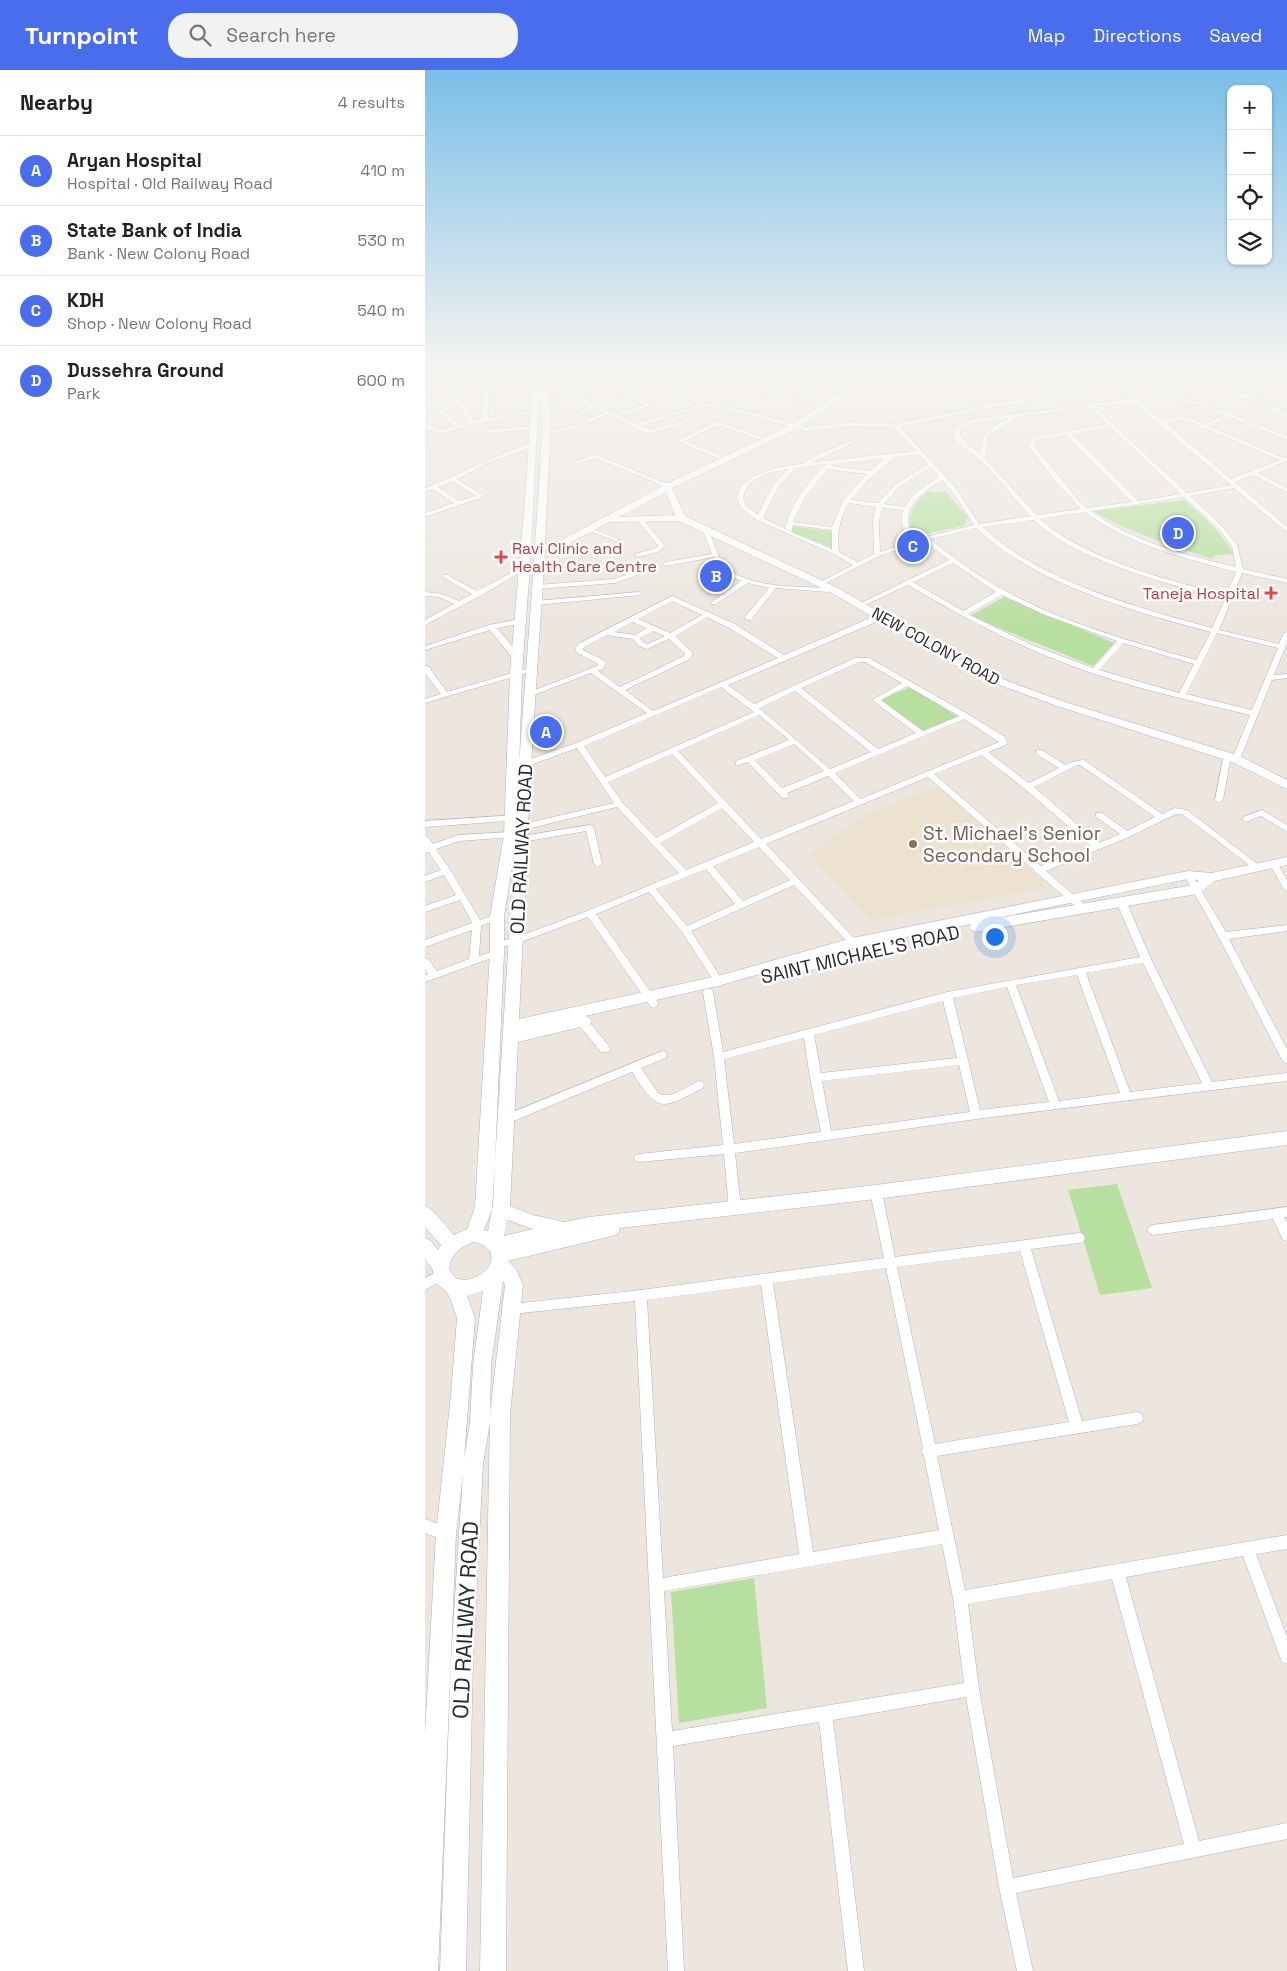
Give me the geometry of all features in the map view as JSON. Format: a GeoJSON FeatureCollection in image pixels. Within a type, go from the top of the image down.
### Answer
{"type":"FeatureCollection","features":[{"type":"Feature","properties":{"kind":"street"},"geometry":{"type":"LineString","coordinates":[[425,490],[503,456]]}},
{"type":"Feature","properties":{"kind":"street","name":"OLD RAILWAY ROAD"},"geometry":{"type":"LineString","coordinates":[[453,1971],[462,1660],[473,1464],[480,1422],[482,1365],[498,1255],[507,1119],[518,827],[517,673],[525,547],[538,475],[534,456]]}},
{"type":"Feature","properties":{"kind":"street","name":"OLD RAILWAY ROAD"},"geometry":{"type":"LineString","coordinates":[[474,1235],[484,1207],[497,917],[518,827],[531,693],[540,545],[539,456]]}},
{"type":"Feature","properties":{"kind":"street"},"geometry":{"type":"LineString","coordinates":[[525,547],[540,545],[558,546],[591,530],[604,519],[681,518],[667,488],[595,456],[577,462]]}},
{"type":"Feature","properties":{"kind":"street"},"geometry":{"type":"LineString","coordinates":[[667,488],[722,456]]}},
{"type":"Feature","properties":{"kind":"street"},"geometry":{"type":"LineString","coordinates":[[540,545],[604,519],[730,456]]}},
{"type":"Feature","properties":{"kind":"street"},"geometry":{"type":"LineString","coordinates":[[803,465],[820,456]]}},
{"type":"Feature","properties":{"kind":"street"},"geometry":{"type":"LineString","coordinates":[[858,565],[744,509],[741,505],[742,490],[748,482],[761,474],[803,465],[830,464],[891,456]]}},
{"type":"Feature","properties":{"kind":"street"},"geometry":{"type":"LineString","coordinates":[[835,553],[835,529],[846,501],[871,473],[891,456]]}},
{"type":"Feature","properties":{"kind":"street"},"geometry":{"type":"LineString","coordinates":[[923,456],[959,498],[977,526],[1001,546],[1027,563],[1064,581],[1122,604],[1214,632],[1282,647]]}},
{"type":"Feature","properties":{"kind":"street"},"geometry":{"type":"LineString","coordinates":[[978,456],[1035,517],[1061,538],[1135,571],[1177,585],[1229,598]]}},
{"type":"Feature","properties":{"kind":"street"},"geometry":{"type":"LineString","coordinates":[[1038,456],[1084,510],[1124,533],[1240,571],[1287,581]]}},
{"type":"Feature","properties":{"kind":"street"},"geometry":{"type":"LineString","coordinates":[[1091,456],[1137,502]]}},
{"type":"Feature","properties":{"kind":"street"},"geometry":{"type":"LineString","coordinates":[[1143,456],[1230,538],[1238,553],[1240,571],[1214,632],[1181,695]]}},
{"type":"Feature","properties":{"kind":"street"},"geometry":{"type":"LineString","coordinates":[[1201,456],[1287,530]]}},
{"type":"Feature","properties":{"kind":"street"},"geometry":{"type":"LineString","coordinates":[[820,584],[877,555],[925,538],[977,526],[1184,495],[1233,483],[1286,459]]}},
{"type":"Feature","properties":{"kind":"street"},"geometry":{"type":"LineString","coordinates":[[830,464],[871,473]]}},
{"type":"Feature","properties":{"kind":"street"},"geometry":{"type":"LineString","coordinates":[[788,532],[789,523],[802,495],[830,464]]}},
{"type":"Feature","properties":{"kind":"street"},"geometry":{"type":"LineString","coordinates":[[877,555],[876,516],[879,506],[904,480],[931,464]]}},
{"type":"Feature","properties":{"kind":"street"},"geometry":{"type":"LineString","coordinates":[[1277,464],[1287,469]]}},
{"type":"Feature","properties":{"kind":"street"},"geometry":{"type":"LineString","coordinates":[[760,518],[776,484],[794,467]]}},
{"type":"Feature","properties":{"kind":"street"},"geometry":{"type":"LineString","coordinates":[[1253,473],[1287,490]]}},
{"type":"Feature","properties":{"kind":"street"},"geometry":{"type":"LineString","coordinates":[[911,542],[905,531],[903,519],[906,509],[917,495],[942,477]]}},
{"type":"Feature","properties":{"kind":"street"},"geometry":{"type":"LineString","coordinates":[[425,515],[481,496],[453,479]]}},
{"type":"Feature","properties":{"kind":"street"},"geometry":{"type":"LineString","coordinates":[[433,487],[459,504]]}},
{"type":"Feature","properties":{"kind":"street"},"geometry":{"type":"LineString","coordinates":[[846,501],[906,509]]}},
{"type":"Feature","properties":{"kind":"street"},"geometry":{"type":"LineString","coordinates":[[425,506],[434,512]]}},
{"type":"Feature","properties":{"kind":"street","name":"NEW COLONY ROAD"},"geometry":{"type":"LineString","coordinates":[[681,518],[834,590],[959,663],[1006,684],[1061,704],[1231,757],[1287,785]]}},
{"type":"Feature","properties":{"kind":"street"},"geometry":{"type":"LineString","coordinates":[[637,555],[656,551],[662,546],[641,519]]}},
{"type":"Feature","properties":{"kind":"street"},"geometry":{"type":"LineString","coordinates":[[789,523],[835,529]]}},
{"type":"Feature","properties":{"kind":"street"},"geometry":{"type":"LineString","coordinates":[[705,528],[723,568],[746,581],[774,586],[834,590]]}},
{"type":"Feature","properties":{"kind":"street"},"geometry":{"type":"LineString","coordinates":[[591,530],[618,540]]}},
{"type":"Feature","properties":{"kind":"street"},"geometry":{"type":"LineString","coordinates":[[925,538],[952,560],[1001,592],[1045,612],[1121,641],[1198,663]]}},
{"type":"Feature","properties":{"kind":"street"},"geometry":{"type":"LineString","coordinates":[[666,564],[716,554]]}},
{"type":"Feature","properties":{"kind":"street"},"geometry":{"type":"LineString","coordinates":[[861,605],[952,560]]}},
{"type":"Feature","properties":{"kind":"street"},"geometry":{"type":"LineString","coordinates":[[537,572],[604,567]]}},
{"type":"Feature","properties":{"kind":"street"},"geometry":{"type":"LineString","coordinates":[[425,623],[479,595],[524,568]]}},
{"type":"Feature","properties":{"kind":"street"},"geometry":{"type":"LineString","coordinates":[[537,587],[615,581],[641,572]]}},
{"type":"Feature","properties":{"kind":"street"},"geometry":{"type":"LineString","coordinates":[[445,576],[479,595]]}},
{"type":"Feature","properties":{"kind":"street"},"geometry":{"type":"LineString","coordinates":[[714,603],[746,581]]}},
{"type":"Feature","properties":{"kind":"street"},"geometry":{"type":"LineString","coordinates":[[908,582],[963,614],[1047,654],[1095,671],[1253,713]]}},
{"type":"Feature","properties":{"kind":"street"},"geometry":{"type":"LineString","coordinates":[[748,618],[774,586]]}},
{"type":"Feature","properties":{"kind":"street"},"geometry":{"type":"LineString","coordinates":[[963,614],[1001,592]]}},
{"type":"Feature","properties":{"kind":"street"},"geometry":{"type":"LineString","coordinates":[[425,594],[440,595],[460,604]]}},
{"type":"Feature","properties":{"kind":"street"},"geometry":{"type":"LineString","coordinates":[[536,603],[639,594]]}},
{"type":"Feature","properties":{"kind":"street"},"geometry":{"type":"LineString","coordinates":[[531,693],[600,667],[602,663],[581,652],[580,648],[672,598],[732,626],[783,658]]}},
{"type":"Feature","properties":{"kind":"street"},"geometry":{"type":"LineString","coordinates":[[636,637],[641,644],[649,647],[707,614]]}},
{"type":"Feature","properties":{"kind":"street"},"geometry":{"type":"LineString","coordinates":[[525,764],[579,745],[880,618]]}},
{"type":"Feature","properties":{"kind":"street"},"geometry":{"type":"LineString","coordinates":[[620,690],[689,654],[669,635],[632,619]]}},
{"type":"Feature","properties":{"kind":"street"},"geometry":{"type":"LineString","coordinates":[[425,648],[492,627],[520,621]]}},
{"type":"Feature","properties":{"kind":"street"},"geometry":{"type":"LineString","coordinates":[[492,627],[518,660]]}},
{"type":"Feature","properties":{"kind":"street"},"geometry":{"type":"LineString","coordinates":[[608,633],[636,637],[653,628]]}},
{"type":"Feature","properties":{"kind":"street"},"geometry":{"type":"LineString","coordinates":[[1219,800],[1231,757],[1270,678],[1287,634]]}},
{"type":"Feature","properties":{"kind":"street"},"geometry":{"type":"LineString","coordinates":[[1095,671],[1121,641]]}},
{"type":"Feature","properties":{"kind":"street"},"geometry":{"type":"LineString","coordinates":[[425,961],[429,977],[760,844],[1003,743],[1001,739],[965,716],[869,661],[861,659],[796,688],[673,751],[605,781]]}},
{"type":"Feature","properties":{"kind":"street"},"geometry":{"type":"LineString","coordinates":[[425,668],[445,694]]}},
{"type":"Feature","properties":{"kind":"street"},"geometry":{"type":"LineString","coordinates":[[425,701],[532,670]]}},
{"type":"Feature","properties":{"kind":"street"},"geometry":{"type":"LineString","coordinates":[[592,670],[653,714]]}},
{"type":"Feature","properties":{"kind":"street"},"geometry":{"type":"LineString","coordinates":[[1270,678],[1287,676]]}},
{"type":"Feature","properties":{"kind":"street"},"geometry":{"type":"LineString","coordinates":[[908,683],[876,700],[921,733]]}},
{"type":"Feature","properties":{"kind":"street"},"geometry":{"type":"LineString","coordinates":[[722,684],[757,709],[831,772],[860,803]]}},
{"type":"Feature","properties":{"kind":"street"},"geometry":{"type":"LineString","coordinates":[[796,688],[877,753]]}},
{"type":"Feature","properties":{"kind":"street"},"geometry":{"type":"LineString","coordinates":[[750,759],[783,794],[921,733],[965,716]]}},
{"type":"Feature","properties":{"kind":"street"},"geometry":{"type":"LineString","coordinates":[[739,763],[795,741]]}},
{"type":"Feature","properties":{"kind":"street"},"geometry":{"type":"LineString","coordinates":[[579,745],[619,804],[684,873]]}},
{"type":"Feature","properties":{"kind":"street"},"geometry":{"type":"LineString","coordinates":[[673,751],[857,948]]}},
{"type":"Feature","properties":{"kind":"street"},"geometry":{"type":"LineString","coordinates":[[983,752],[1099,847]]}},
{"type":"Feature","properties":{"kind":"street"},"geometry":{"type":"LineString","coordinates":[[1039,752],[1064,768]]}},
{"type":"Feature","properties":{"kind":"street"},"geometry":{"type":"LineString","coordinates":[[1028,787],[1075,763],[1084,764],[1161,817]]}},
{"type":"Feature","properties":{"kind":"street"},"geometry":{"type":"LineString","coordinates":[[928,773],[1083,908]]}},
{"type":"Feature","properties":{"kind":"street"},"geometry":{"type":"LineString","coordinates":[[474,960],[477,923],[447,871],[427,846],[619,804]]}},
{"type":"Feature","properties":{"kind":"street"},"geometry":{"type":"LineString","coordinates":[[655,842],[722,804]]}},
{"type":"Feature","properties":{"kind":"street"},"geometry":{"type":"LineString","coordinates":[[1038,870],[1127,835],[1175,810],[1184,812],[1256,866]]}},
{"type":"Feature","properties":{"kind":"street"},"geometry":{"type":"LineString","coordinates":[[1246,819],[1261,813],[1287,829]]}},
{"type":"Feature","properties":{"kind":"street"},"geometry":{"type":"LineString","coordinates":[[1099,815],[1127,835]]}},
{"type":"Feature","properties":{"kind":"street"},"geometry":{"type":"LineString","coordinates":[[425,824],[590,828],[597,864]]}},
{"type":"Feature","properties":{"kind":"street"},"geometry":{"type":"LineString","coordinates":[[1197,889],[1211,877],[1287,861]]}},
{"type":"Feature","properties":{"kind":"street"},"geometry":{"type":"LineString","coordinates":[[1273,863],[1287,888]]}},
{"type":"Feature","properties":{"kind":"street"},"geometry":{"type":"LineString","coordinates":[[707,864],[741,906]]}},
{"type":"Feature","properties":{"kind":"street"},"geometry":{"type":"LineString","coordinates":[[425,879],[447,871]]}},
{"type":"Feature","properties":{"kind":"street"},"geometry":{"type":"LineString","coordinates":[[1188,875],[1223,936],[1287,1059]]}},
{"type":"Feature","properties":{"kind":"street","name":"SAINT MICHAEL'S ROAD"},"geometry":{"type":"LineString","coordinates":[[511,1032],[582,1021],[718,981],[1072,897],[1188,875],[1211,877]]}},
{"type":"Feature","properties":{"kind":"street"},"geometry":{"type":"LineString","coordinates":[[685,930],[796,881]]}},
{"type":"Feature","properties":{"kind":"street"},"geometry":{"type":"LineString","coordinates":[[650,888],[685,930],[718,981]]}},
{"type":"Feature","properties":{"kind":"street","name":"SAINT MICHAEL'S ROAD"},"geometry":{"type":"LineString","coordinates":[[511,1032],[651,1000],[708,992],[857,948],[1197,889]]}},
{"type":"Feature","properties":{"kind":"street"},"geometry":{"type":"LineString","coordinates":[[425,909],[462,896]]}},
{"type":"Feature","properties":{"kind":"street"},"geometry":{"type":"LineString","coordinates":[[1121,902],[1146,960],[1209,1087]]}},
{"type":"Feature","properties":{"kind":"street"},"geometry":{"type":"LineString","coordinates":[[590,912],[651,1000]]}},
{"type":"Feature","properties":{"kind":"street"},"geometry":{"type":"LineString","coordinates":[[425,944],[497,917]]}},
{"type":"Feature","properties":{"kind":"street"},"geometry":{"type":"LineString","coordinates":[[1223,936],[1287,928]]}},
{"type":"Feature","properties":{"kind":"street"},"geometry":{"type":"LineString","coordinates":[[719,1057],[947,996],[1010,983],[1146,960]]}},
{"type":"Feature","properties":{"kind":"street"},"geometry":{"type":"LineString","coordinates":[[1080,971],[1127,1097]]}},
{"type":"Feature","properties":{"kind":"street"},"geometry":{"type":"LineString","coordinates":[[1010,983],[1055,1105]]}},
{"type":"Feature","properties":{"kind":"street"},"geometry":{"type":"LineString","coordinates":[[708,992],[719,1057],[735,1209]]}},
{"type":"Feature","properties":{"kind":"street"},"geometry":{"type":"LineString","coordinates":[[947,996],[975,1116]]}},
{"type":"Feature","properties":{"kind":"street"},"geometry":{"type":"LineString","coordinates":[[582,1021],[605,1049]]}},
{"type":"Feature","properties":{"kind":"street"},"geometry":{"type":"LineString","coordinates":[[808,1033],[827,1136]]}},
{"type":"Feature","properties":{"kind":"street"},"geometry":{"type":"LineString","coordinates":[[507,1119],[662,1055]]}},
{"type":"Feature","properties":{"kind":"street"},"geometry":{"type":"LineString","coordinates":[[815,1078],[963,1061]]}},
{"type":"Feature","properties":{"kind":"street"},"geometry":{"type":"LineString","coordinates":[[634,1066],[653,1096],[660,1100],[671,1100],[699,1085]]}},
{"type":"Feature","properties":{"kind":"street"},"geometry":{"type":"LineString","coordinates":[[639,1158],[730,1149],[1055,1105],[1287,1077]]}},
{"type":"Feature","properties":{"kind":"street"},"geometry":{"type":"LineString","coordinates":[[498,1255],[564,1228],[589,1224],[876,1192],[1287,1138]]}},
{"type":"Feature","properties":{"kind":"street"},"geometry":{"type":"LineString","coordinates":[[876,1192],[960,1598],[972,1689],[1007,1887],[1025,1971]]}},
{"type":"Feature","properties":{"kind":"street"},"geometry":{"type":"LineString","coordinates":[[501,1210],[532,1222],[564,1228]]}},
{"type":"Feature","properties":{"kind":"street"},"geometry":{"type":"LineString","coordinates":[[425,1213],[434,1226],[451,1243]]}},
{"type":"Feature","properties":{"kind":"street"},"geometry":{"type":"LineString","coordinates":[[1153,1230],[1282,1213],[1287,1236]]}},
{"type":"Feature","properties":{"kind":"street"},"geometry":{"type":"LineString","coordinates":[[498,1255],[568,1241],[655,1218]]}},
{"type":"Feature","properties":{"kind":"street"},"geometry":{"type":"LineString","coordinates":[[493,1971],[500,1414],[512,1309],[513,1281],[488,1237],[466,1236],[451,1243],[434,1266],[473,1287],[491,1278],[498,1255]]}},
{"type":"Feature","properties":{"kind":"street"},"geometry":{"type":"LineString","coordinates":[[512,1309],[641,1295],[1079,1238]]}},
{"type":"Feature","properties":{"kind":"street"},"geometry":{"type":"LineString","coordinates":[[1024,1245],[1077,1427]]}},
{"type":"Feature","properties":{"kind":"street","name":"OLD RAILWAY ROAD"},"geometry":{"type":"LineString","coordinates":[[425,1971],[431,1736],[446,1534],[461,1395],[466,1318],[459,1297],[434,1266]]}},
{"type":"Feature","properties":{"kind":"street"},"geometry":{"type":"LineString","coordinates":[[766,1279],[807,1560]]}},
{"type":"Feature","properties":{"kind":"street"},"geometry":{"type":"LineString","coordinates":[[641,1295],[655,1586],[666,1740],[676,1971]]}},
{"type":"Feature","properties":{"kind":"street"},"geometry":{"type":"LineString","coordinates":[[929,1451],[1137,1418]]}},
{"type":"Feature","properties":{"kind":"street"},"geometry":{"type":"LineString","coordinates":[[425,1526],[446,1534]]}},
{"type":"Feature","properties":{"kind":"street"},"geometry":{"type":"LineString","coordinates":[[655,1586],[946,1536]]}},
{"type":"Feature","properties":{"kind":"street"},"geometry":{"type":"LineString","coordinates":[[960,1598],[1287,1542]]}},
{"type":"Feature","properties":{"kind":"street"},"geometry":{"type":"LineString","coordinates":[[1247,1549],[1287,1656]]}},
{"type":"Feature","properties":{"kind":"street"},"geometry":{"type":"LineString","coordinates":[[1117,1571],[1194,1850]]}},
{"type":"Feature","properties":{"kind":"street"},"geometry":{"type":"LineString","coordinates":[[666,1740],[972,1689]]}},
{"type":"Feature","properties":{"kind":"street"},"geometry":{"type":"LineString","coordinates":[[825,1713],[855,1971]]}},
{"type":"Feature","properties":{"kind":"street"},"geometry":{"type":"LineString","coordinates":[[431,1736],[460,1739]]}},
{"type":"Feature","properties":{"kind":"street"},"geometry":{"type":"LineString","coordinates":[[1007,1887],[1287,1831]]}},
{"type":"Feature","properties":{"kind":"shaded area","name":"St. Michael's Senior Secondary School"},"geometry":{"type":"Polygon","coordinates":[[[938,786],[1050,887],[871,920],[809,854],[870,813],[938,786]]]}},
{"type":"Feature","properties":{"kind":"green space"},"geometry":{"type":"Polygon","coordinates":[[[927,491],[934,493],[945,491],[968,517],[963,526],[917,536],[910,526],[910,517],[917,502],[927,491]]]}},
{"type":"Feature","properties":{"kind":"green space"},"geometry":{"type":"Polygon","coordinates":[[[1184,500],[1211,525],[1234,554],[1216,555],[1212,559],[1136,532],[1093,511],[1184,500]]]}},
{"type":"Feature","properties":{"kind":"green space"},"geometry":{"type":"Polygon","coordinates":[[[792,526],[831,531],[833,548],[790,531],[792,526]]]}},
{"type":"Feature","properties":{"kind":"green space"},"geometry":{"type":"Polygon","coordinates":[[[1004,597],[1114,643],[1093,666],[970,616],[1004,597]]]}},
{"type":"Feature","properties":{"kind":"green space"},"geometry":{"type":"Polygon","coordinates":[[[911,687],[958,717],[924,731],[879,699],[911,687]]]}},
{"type":"Feature","properties":{"kind":"green space"},"geometry":{"type":"Polygon","coordinates":[[[1117,1184],[1152,1288],[1100,1295],[1068,1190],[1117,1184]]]}},
{"type":"Feature","properties":{"kind":"green space"},"geometry":{"type":"Polygon","coordinates":[[[754,1578],[767,1708],[679,1723],[671,1592],[754,1578]]]}},
{"type":"Feature","properties":{"kind":"place","name":"Dussehra Ground"},"geometry":{"type":"Point","coordinates":[1178,533]}},
{"type":"Feature","properties":{"kind":"place","name":"KDH"},"geometry":{"type":"Point","coordinates":[913,546]}},
{"type":"Feature","properties":{"kind":"place","name":"Ravi Clinic and Health Care Centre"},"geometry":{"type":"Point","coordinates":[501,557]}},
{"type":"Feature","properties":{"kind":"place","name":"State Bank of India"},"geometry":{"type":"Point","coordinates":[716,576]}},
{"type":"Feature","properties":{"kind":"place","name":"Taneja Hospital"},"geometry":{"type":"Point","coordinates":[1271,593]}},
{"type":"Feature","properties":{"kind":"place","name":"Aryan Hospital"},"geometry":{"type":"Point","coordinates":[546,732]}},
{"type":"Feature","properties":{"kind":"place","name":"St. Michael's Senior Secondary School"},"geometry":{"type":"Point","coordinates":[913,844]}}]}
